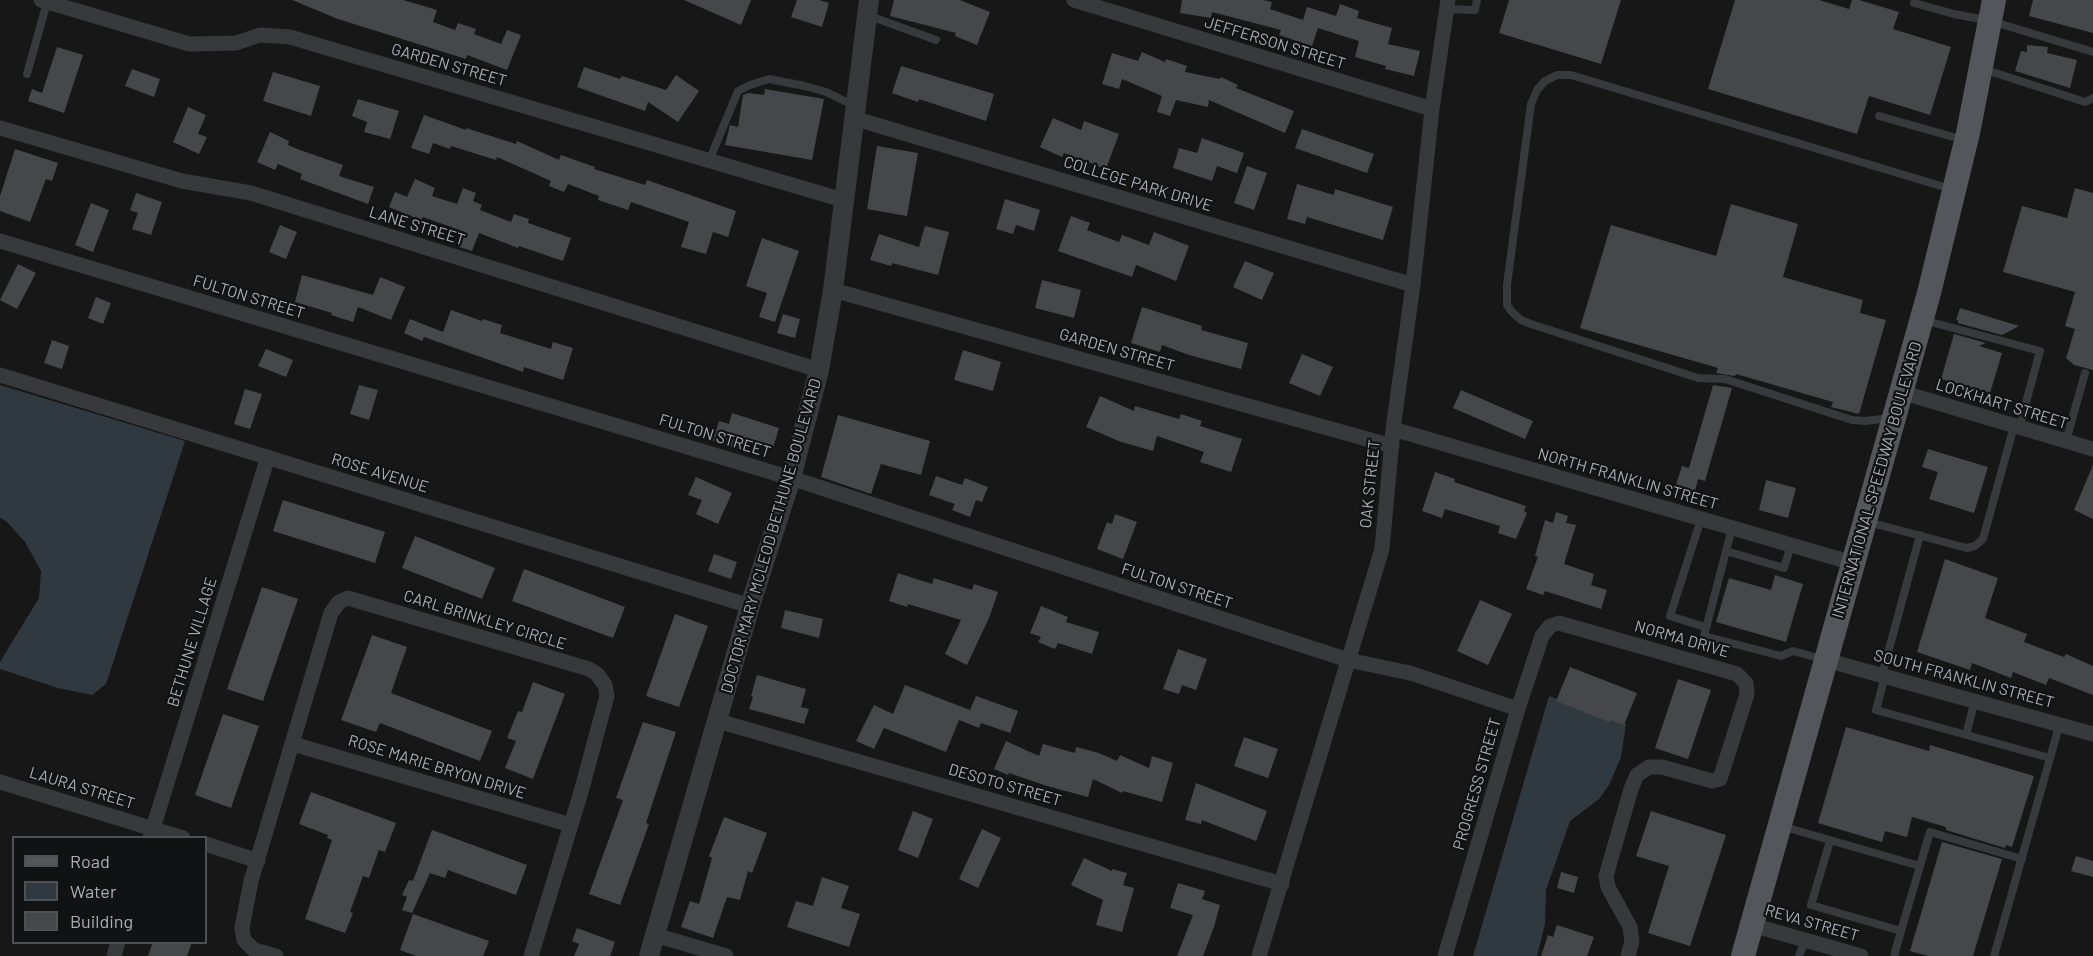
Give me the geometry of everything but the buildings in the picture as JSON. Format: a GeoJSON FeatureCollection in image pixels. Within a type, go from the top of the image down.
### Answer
{"type":"FeatureCollection","features":[{"type":"Feature","properties":{"kind":"main road","name":"INTERNATIONAL SPEEDWAY BOULEVARD"},"geometry":{"type":"LineString","coordinates":[[1743,956],[1922,320],[1955,190],[1993,10]]}},
{"type":"Feature","properties":{"kind":"street","name":"JEFFERSON STREET"},"geometry":{"type":"LineString","coordinates":[[1074,0],[1432,109]]}},
{"type":"Feature","properties":{"kind":"street","name":"GARDEN STREET"},"geometry":{"type":"LineString","coordinates":[[44,1],[189,44],[236,43],[260,35],[290,37],[843,200]]}},
{"type":"Feature","properties":{"kind":"street","name":"OAK STREET"},"geometry":{"type":"LineString","coordinates":[[1259,956],[1382,549],[1432,109],[1447,4]]}},
{"type":"Feature","properties":{"kind":"street","name":"DOCTOR MARY MCLEOD BETHUNE BOULEVARD"},"geometry":{"type":"LineString","coordinates":[[649,956],[750,606],[791,478],[819,370],[833,290],[868,8]]}},
{"type":"Feature","properties":{"kind":"street","name":"COLLEGE PARK DRIVE"},"geometry":{"type":"LineString","coordinates":[[854,112],[1413,285]]}},
{"type":"Feature","properties":{"kind":"street","name":"LANE STREET"},"geometry":{"type":"LineString","coordinates":[[6,130],[182,181],[251,193],[819,370]]}},
{"type":"Feature","properties":{"kind":"street","name":"FULTON STREET"},"geometry":{"type":"LineString","coordinates":[[0,241],[791,478],[1348,660],[1410,673],[1518,709]]}},
{"type":"Feature","properties":{"kind":"street","name":"GARDEN STREET"},"geometry":{"type":"LineString","coordinates":[[833,290],[1392,446]]}},
{"type":"Feature","properties":{"kind":"street","name":"ROSE AVENUE"},"geometry":{"type":"LineString","coordinates":[[0,375],[750,606]]}},
{"type":"Feature","properties":{"kind":"street","name":"LOCKHART STREET"},"geometry":{"type":"LineString","coordinates":[[1901,392],[2093,450]]}},
{"type":"Feature","properties":{"kind":"street","name":"NORTH FRANKLIN STREET"},"geometry":{"type":"LineString","coordinates":[[1394,429],[1853,563]]}},
{"type":"Feature","properties":{"kind":"street","name":"BETHUNE VILLAGE"},"geometry":{"type":"LineString","coordinates":[[151,833],[268,457]]}},
{"type":"Feature","properties":{"kind":"street","name":"CARL BRINKLEY CIRCLE"},"geometry":{"type":"LineString","coordinates":[[276,956],[254,950],[244,940],[242,928],[258,861],[332,613],[339,602],[348,598],[589,669],[597,674],[605,685],[606,696],[571,825],[531,956]]}},
{"type":"Feature","properties":{"kind":"street","name":"NORMA DRIVE"},"geometry":{"type":"LineString","coordinates":[[1550,626],[1559,623],[1737,674],[1746,683],[1747,694],[1720,779],[1712,781],[1662,767],[1649,767],[1637,775],[1630,789],[1606,876],[1608,887],[1630,927],[1632,940],[1628,956]]}},
{"type":"Feature","properties":{"kind":"street","name":"PROGRESS STREET"},"geometry":{"type":"LineString","coordinates":[[1445,956],[1518,709],[1542,636],[1550,626]]}},
{"type":"Feature","properties":{"kind":"street","name":"SOUTH FRANKLIN STREET"},"geometry":{"type":"LineString","coordinates":[[1826,660],[2093,734]]}},
{"type":"Feature","properties":{"kind":"street","name":"DESOTO STREET"},"geometry":{"type":"LineString","coordinates":[[718,721],[1282,884]]}},
{"type":"Feature","properties":{"kind":"street","name":"ROSE MARIE BRYON DRIVE"},"geometry":{"type":"LineString","coordinates":[[293,744],[571,825]]}},
{"type":"Feature","properties":{"kind":"street","name":"LAURA STREET"},"geometry":{"type":"LineString","coordinates":[[0,782],[151,833]]}},
{"type":"Feature","properties":{"kind":"street"},"geometry":{"type":"LineString","coordinates":[[151,833],[175,836]]}},
{"type":"Feature","properties":{"kind":"street"},"geometry":{"type":"LineString","coordinates":[[207,844],[258,861]]}},
{"type":"Feature","properties":{"kind":"street","name":"REVA STREET"},"geometry":{"type":"LineString","coordinates":[[1752,925],[1861,956]]}},
{"type":"Feature","properties":{"kind":"street"},"geometry":{"type":"LineString","coordinates":[[655,934],[726,956]]}},
{"type":"Feature","properties":{"kind":"lane"},"geometry":{"type":"LineString","coordinates":[[1447,4],[1475,10],[1477,0]]}},
{"type":"Feature","properties":{"kind":"lane"},"geometry":{"type":"LineString","coordinates":[[1915,0],[1914,3],[1954,14],[1993,10],[2093,52]]}},
{"type":"Feature","properties":{"kind":"lane"},"geometry":{"type":"LineString","coordinates":[[27,74],[44,1]]}},
{"type":"Feature","properties":{"kind":"lane"},"geometry":{"type":"LineString","coordinates":[[868,8],[936,40]]}},
{"type":"Feature","properties":{"kind":"lane"},"geometry":{"type":"LineString","coordinates":[[1981,68],[2085,102],[2093,98]]}},
{"type":"Feature","properties":{"kind":"lane"},"geometry":{"type":"LineString","coordinates":[[1894,418],[1852,420],[1725,379],[1698,378],[1521,320],[1507,305],[1507,285],[1531,104],[1537,90],[1545,81],[1557,75],[1571,75],[1955,190]]}},
{"type":"Feature","properties":{"kind":"lane"},"geometry":{"type":"LineString","coordinates":[[709,161],[738,91],[750,85],[769,79],[805,86],[826,92],[854,112]]}},
{"type":"Feature","properties":{"kind":"lane"},"geometry":{"type":"LineString","coordinates":[[1878,116],[1966,141]]}},
{"type":"Feature","properties":{"kind":"lane"},"geometry":{"type":"LineString","coordinates":[[1865,521],[1967,548],[1975,546],[1983,539],[2040,351],[1922,320]]}},
{"type":"Feature","properties":{"kind":"lane"},"geometry":{"type":"LineString","coordinates":[[2066,441],[2085,373]]}},
{"type":"Feature","properties":{"kind":"lane"},"geometry":{"type":"LineString","coordinates":[[1701,519],[1670,616],[1705,627]]}},
{"type":"Feature","properties":{"kind":"lane"},"geometry":{"type":"LineString","coordinates":[[1732,528],[1703,634],[1705,637],[1781,656],[1793,651],[1826,660]]}},
{"type":"Feature","properties":{"kind":"lane"},"geometry":{"type":"LineString","coordinates":[[1920,535],[1876,710],[2050,758]]}},
{"type":"Feature","properties":{"kind":"lane"},"geometry":{"type":"LineString","coordinates":[[1726,551],[1784,568],[1791,545]]}},
{"type":"Feature","properties":{"kind":"lane"},"geometry":{"type":"LineString","coordinates":[[1966,735],[1975,700]]}},
{"type":"Feature","properties":{"kind":"lane"},"geometry":{"type":"LineString","coordinates":[[1994,956],[2060,723]]}},
{"type":"Feature","properties":{"kind":"lane"},"geometry":{"type":"LineString","coordinates":[[1780,826],[1920,866]]}},
{"type":"Feature","properties":{"kind":"lane"},"geometry":{"type":"LineString","coordinates":[[1894,956],[1930,832],[2022,859]]}},
{"type":"Feature","properties":{"kind":"lane"},"geometry":{"type":"LineString","coordinates":[[1830,842],[1811,905],[1900,931]]}},
{"type":"Feature","properties":{"kind":"lane"},"geometry":{"type":"LineString","coordinates":[[1800,956],[1805,940]]}},
{"type":"Feature","properties":{"kind":"water"},"geometry":{"type":"Polygon","coordinates":[[[0,385],[185,441],[106,684],[92,695],[58,688],[0,669],[0,662],[39,598],[41,571],[25,542],[6,521],[0,518],[0,385]]]}},
{"type":"Feature","properties":{"kind":"water"},"geometry":{"type":"Polygon","coordinates":[[[1549,696],[1626,724],[1621,757],[1609,785],[1599,799],[1570,821],[1546,890],[1545,924],[1537,956],[1473,956],[1549,696]]]}}]}
